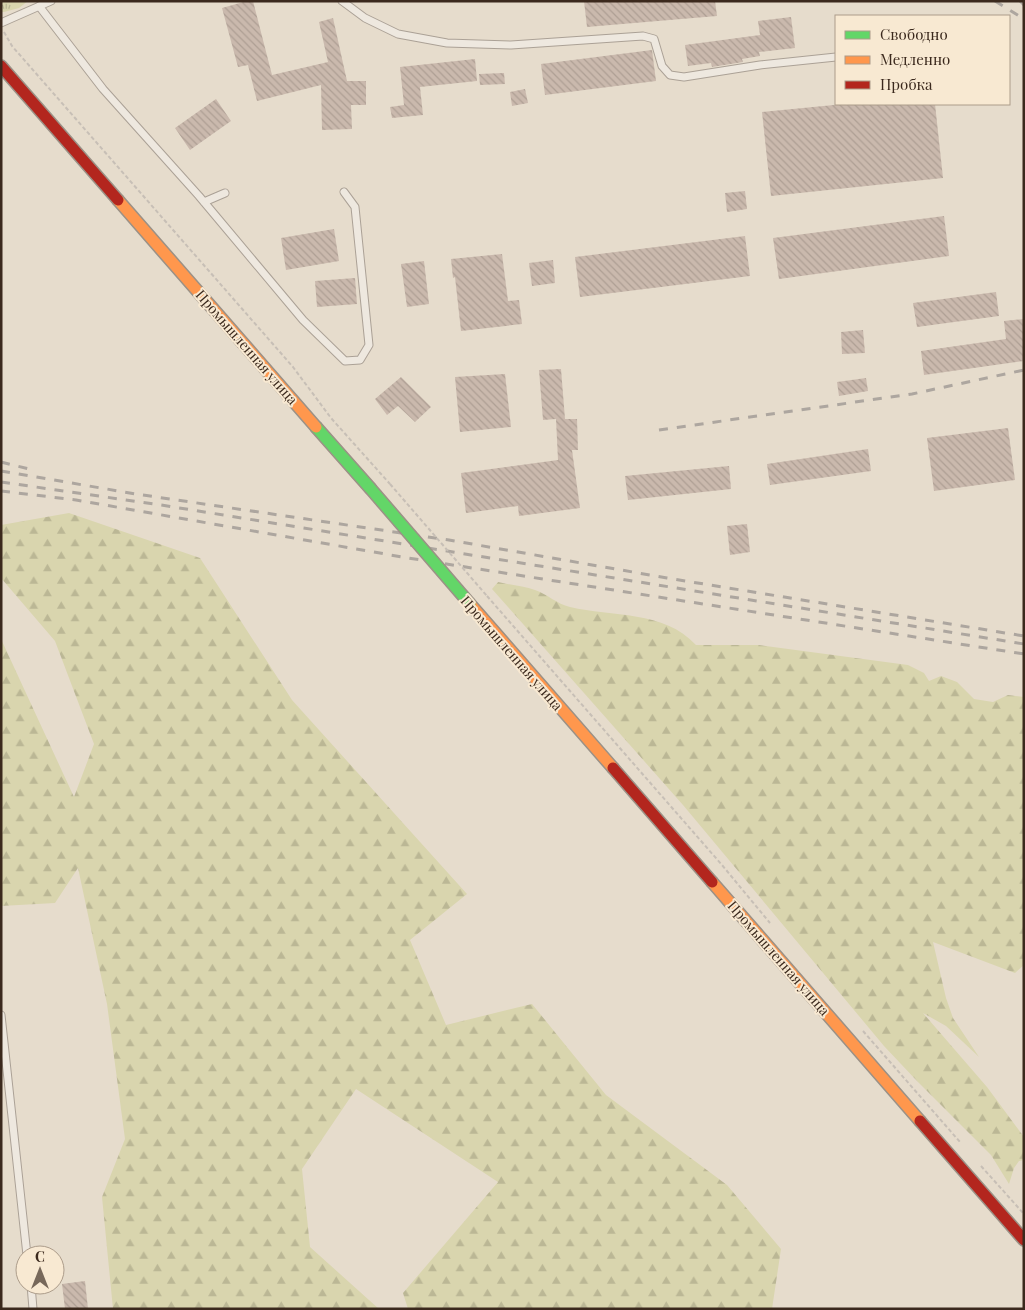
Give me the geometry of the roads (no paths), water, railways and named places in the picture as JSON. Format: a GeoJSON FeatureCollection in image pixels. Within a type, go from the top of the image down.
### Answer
{"type":"FeatureCollection","features":[{"type":"Feature","properties":{"kind":"street","name":"Промышленная улица"},"geometry":{"type":"LineString","coordinates":[[1,66],[470,604],[1020,1227],[1024,1240]]}},
{"type":"Feature","properties":{"kind":"lane"},"geometry":{"type":"LineString","coordinates":[[1,23],[51,1]]}},
{"type":"Feature","properties":{"kind":"lane"},"geometry":{"type":"LineString","coordinates":[[342,1],[365,18],[398,34],[447,43],[511,45],[643,36],[654,39],[662,66],[670,75],[684,78],[760,65],[835,56]]}},
{"type":"Feature","properties":{"kind":"lane"},"geometry":{"type":"LineString","coordinates":[[39,6],[104,89],[204,202],[303,320],[345,361],[360,360],[369,345],[355,207],[344,192]]}},
{"type":"Feature","properties":{"kind":"lane"},"geometry":{"type":"LineString","coordinates":[[204,202],[225,193]]}},
{"type":"Feature","properties":{"kind":"lane"},"geometry":{"type":"LineString","coordinates":[[1,1016],[26,1245]]}},
{"type":"Feature","properties":{"kind":"lane"},"geometry":{"type":"LineString","coordinates":[[32,1295],[33,1309]]}},
{"type":"Feature","properties":{"kind":"railway"},"geometry":{"type":"LineString","coordinates":[[995,1],[1024,19]]}},
{"type":"Feature","properties":{"kind":"railway"},"geometry":{"type":"LineString","coordinates":[[1020,1],[1024,5]]}},
{"type":"Feature","properties":{"kind":"railway"},"geometry":{"type":"LineString","coordinates":[[659,430],[912,394],[1024,370]]}},
{"type":"Feature","properties":{"kind":"railway"},"geometry":{"type":"LineString","coordinates":[[1,462],[29,469]]}},
{"type":"Feature","properties":{"kind":"railway"},"geometry":{"type":"LineString","coordinates":[[1,471],[136,494],[449,540],[667,578],[1024,636]]}},
{"type":"Feature","properties":{"kind":"railway"},"geometry":{"type":"LineString","coordinates":[[1,482],[161,505],[1024,644]]}},
{"type":"Feature","properties":{"kind":"railway"},"geometry":{"type":"LineString","coordinates":[[1,491],[76,500],[408,558],[1024,654]]}}]}
